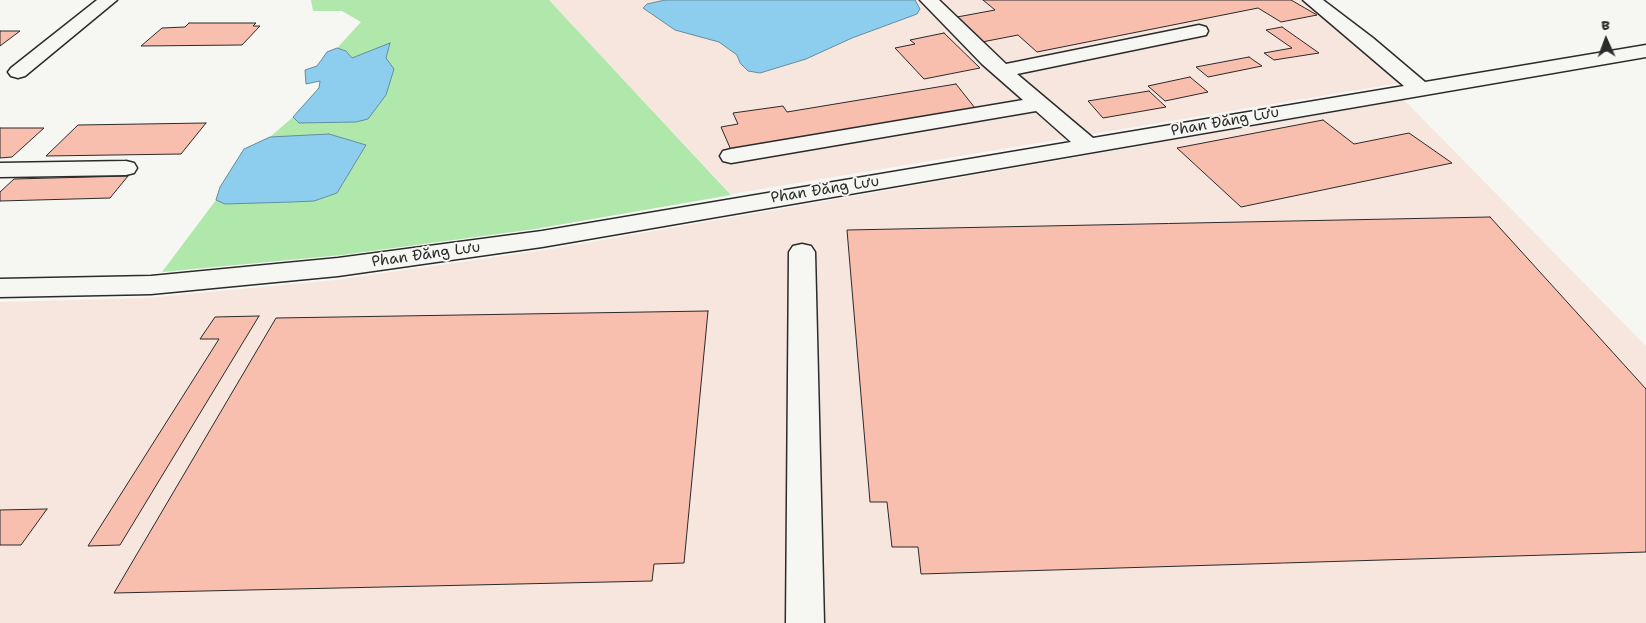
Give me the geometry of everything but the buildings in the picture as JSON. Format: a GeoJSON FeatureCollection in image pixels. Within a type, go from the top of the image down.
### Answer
{"type":"FeatureCollection","features":[{"type":"Feature","properties":{"kind":"street"},"geometry":{"type":"LineString","coordinates":[[18,72],[108,0]]}},
{"type":"Feature","properties":{"kind":"street"},"geometry":{"type":"LineString","coordinates":[[930,0],[1002,71],[1089,146]]}},
{"type":"Feature","properties":{"kind":"street"},"geometry":{"type":"LineString","coordinates":[[1312,0],[1366,42],[1418,88]]}},
{"type":"Feature","properties":{"kind":"street"},"geometry":{"type":"LineString","coordinates":[[1002,71],[1200,30]]}},
{"type":"Feature","properties":{"kind":"street","name":"Phan Đăng Lưu"},"geometry":{"type":"LineString","coordinates":[[0,288],[151,285],[348,266],[542,239],[1418,88],[1646,51]]}},
{"type":"Feature","properties":{"kind":"street"},"geometry":{"type":"LineString","coordinates":[[731,156],[1039,104]]}},
{"type":"Feature","properties":{"kind":"street"},"geometry":{"type":"LineString","coordinates":[[0,170],[126,168]]}},
{"type":"Feature","properties":{"kind":"street"},"geometry":{"type":"LineString","coordinates":[[802,252],[805,623]]}},
{"type":"Feature","properties":{"kind":"shaded area"},"geometry":{"type":"Polygon","coordinates":[[[549,0],[1307,0],[1406,82],[731,194],[549,0]]]}},
{"type":"Feature","properties":{"kind":"shaded area"},"geometry":{"type":"Polygon","coordinates":[[[1404,100],[1646,346],[1646,623],[0,623],[0,302],[147,298],[335,280],[545,250],[1404,100]]]}},
{"type":"Feature","properties":{"kind":"green space"},"geometry":{"type":"Polygon","coordinates":[[[311,0],[549,0],[731,195],[535,229],[342,255],[162,272],[216,200],[220,187],[244,149],[270,137],[293,117],[319,88],[320,81],[306,84],[305,70],[317,66],[327,52],[337,48],[361,22],[342,11],[313,11],[311,0]]]}},
{"type":"Feature","properties":{"kind":"water"},"geometry":{"type":"Polygon","coordinates":[[[665,0],[915,0],[920,9],[917,14],[852,38],[806,59],[760,73],[748,71],[740,63],[737,55],[719,42],[675,30],[643,8],[647,4],[665,0]]]}},
{"type":"Feature","properties":{"kind":"water"},"geometry":{"type":"Polygon","coordinates":[[[390,43],[386,58],[394,69],[386,95],[368,119],[356,122],[299,123],[293,117],[319,88],[320,81],[306,84],[305,70],[317,66],[327,52],[337,48],[346,51],[352,58],[390,43]]]}},
{"type":"Feature","properties":{"kind":"water"},"geometry":{"type":"Polygon","coordinates":[[[329,134],[366,145],[337,193],[314,201],[225,204],[216,200],[220,187],[244,149],[270,137],[329,134]]]}}]}
